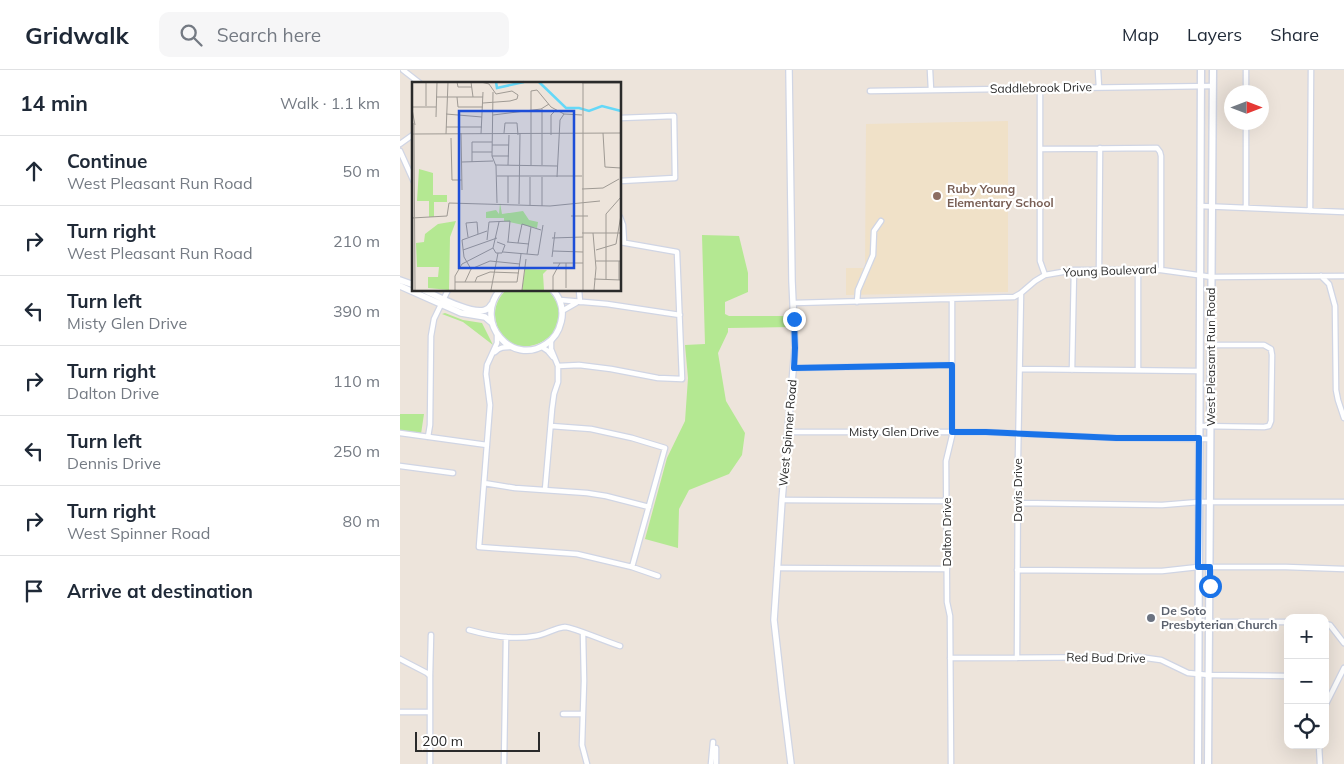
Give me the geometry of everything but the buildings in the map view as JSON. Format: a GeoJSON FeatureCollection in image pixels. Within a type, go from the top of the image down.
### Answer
{"type":"FeatureCollection","features":[{"type":"Feature","properties":{"kind":"main road","name":"West Pleasant Run Road"},"geometry":{"type":"LineString","coordinates":[[1198,764],[1201,70]]}},
{"type":"Feature","properties":{"kind":"main road","name":"West Pleasant Run Road"},"geometry":{"type":"LineString","coordinates":[[1208,764],[1213,70]]}},
{"type":"Feature","properties":{"kind":"street"},"geometry":{"type":"LineString","coordinates":[[402,70],[418,82]]}},
{"type":"Feature","properties":{"kind":"street","name":"West Spinner Road"},"geometry":{"type":"LineString","coordinates":[[789,70],[792,281],[795,348],[774,620],[792,764]]}},
{"type":"Feature","properties":{"kind":"street"},"geometry":{"type":"LineString","coordinates":[[930,70],[931,90]]}},
{"type":"Feature","properties":{"kind":"street"},"geometry":{"type":"LineString","coordinates":[[1098,70],[1099,88]]}},
{"type":"Feature","properties":{"kind":"street"},"geometry":{"type":"LineString","coordinates":[[1246,70],[1246,85]]}},
{"type":"Feature","properties":{"kind":"street"},"geometry":{"type":"LineString","coordinates":[[1310,211],[1311,70]]}},
{"type":"Feature","properties":{"kind":"street","name":"Saddlebrook Drive"},"geometry":{"type":"LineString","coordinates":[[870,91],[1213,86]]}},
{"type":"Feature","properties":{"kind":"street"},"geometry":{"type":"LineString","coordinates":[[1040,88],[1040,260],[1045,275]]}},
{"type":"Feature","properties":{"kind":"street"},"geometry":{"type":"LineString","coordinates":[[621,118],[674,116],[675,178],[621,181]]}},
{"type":"Feature","properties":{"kind":"street"},"geometry":{"type":"LineString","coordinates":[[1246,130],[1246,208]]}},
{"type":"Feature","properties":{"kind":"street"},"geometry":{"type":"LineString","coordinates":[[400,144],[412,135]]}},
{"type":"Feature","properties":{"kind":"street"},"geometry":{"type":"LineString","coordinates":[[1099,271],[1100,148]]}},
{"type":"Feature","properties":{"kind":"street"},"geometry":{"type":"LineString","coordinates":[[1040,149],[1157,148],[1160,152],[1160,270]]}},
{"type":"Feature","properties":{"kind":"street"},"geometry":{"type":"LineString","coordinates":[[400,150],[412,177]]}},
{"type":"Feature","properties":{"kind":"street"},"geometry":{"type":"LineString","coordinates":[[1200,206],[1344,212]]}},
{"type":"Feature","properties":{"kind":"street"},"geometry":{"type":"LineString","coordinates":[[558,366],[579,365],[658,378],[682,379],[677,252],[622,242],[624,225],[621,219]]}},
{"type":"Feature","properties":{"kind":"street"},"geometry":{"type":"LineString","coordinates":[[856,302],[858,290],[873,256],[874,231],[881,221]]}},
{"type":"Feature","properties":{"kind":"street"},"geometry":{"type":"LineString","coordinates":[[1072,370],[1074,270]]}},
{"type":"Feature","properties":{"kind":"street","name":"Young Boulevard"},"geometry":{"type":"LineString","coordinates":[[794,303],[1014,297],[1045,275],[1074,270],[1160,270],[1212,277],[1344,276]]}},
{"type":"Feature","properties":{"kind":"street"},"geometry":{"type":"LineString","coordinates":[[1138,270],[1138,370]]}},
{"type":"Feature","properties":{"kind":"street"},"geometry":{"type":"LineString","coordinates":[[1321,276],[1329,284],[1335,306],[1336,390],[1344,418]]}},
{"type":"Feature","properties":{"kind":"street"},"geometry":{"type":"LineString","coordinates":[[400,280],[412,284]]}},
{"type":"Feature","properties":{"kind":"street"},"geometry":{"type":"LineString","coordinates":[[428,437],[430,425],[430,336],[434,319],[448,291]]}},
{"type":"Feature","properties":{"kind":"street"},"geometry":{"type":"LineString","coordinates":[[443,302],[480,311],[488,309],[499,291]]}},
{"type":"Feature","properties":{"kind":"street"},"geometry":{"type":"LineString","coordinates":[[492,303],[492,323],[497,335],[512,347],[532,350],[542,347],[551,341],[560,327],[562,311],[560,300],[554,291]]}},
{"type":"Feature","properties":{"kind":"street"},"geometry":{"type":"LineString","coordinates":[[579,291],[580,302]]}},
{"type":"Feature","properties":{"kind":"street"},"geometry":{"type":"LineString","coordinates":[[424,292],[461,314],[485,317],[492,323]]}},
{"type":"Feature","properties":{"kind":"street","name":"Davis Drive"},"geometry":{"type":"LineString","coordinates":[[1017,658],[1021,293]]}},
{"type":"Feature","properties":{"kind":"street"},"geometry":{"type":"LineString","coordinates":[[560,300],[607,304],[680,315]]}},
{"type":"Feature","properties":{"kind":"street","name":"Dalton Drive"},"geometry":{"type":"LineString","coordinates":[[951,764],[946,461],[952,432],[952,300]]}},
{"type":"Feature","properties":{"kind":"street"},"geometry":{"type":"LineString","coordinates":[[562,311],[580,302]]}},
{"type":"Feature","properties":{"kind":"street"},"geometry":{"type":"LineString","coordinates":[[497,335],[497,343],[486,374],[490,405],[479,547],[577,554],[632,567],[658,576]]}},
{"type":"Feature","properties":{"kind":"street"},"geometry":{"type":"LineString","coordinates":[[551,341],[554,358]]}},
{"type":"Feature","properties":{"kind":"street"},"geometry":{"type":"LineString","coordinates":[[1199,426],[1264,427],[1269,426],[1272,421],[1271,349],[1264,345],[1211,345]]}},
{"type":"Feature","properties":{"kind":"street"},"geometry":{"type":"LineString","coordinates":[[494,352],[499,348],[512,347]]}},
{"type":"Feature","properties":{"kind":"street"},"geometry":{"type":"LineString","coordinates":[[542,347],[554,358],[558,366],[558,382],[554,394],[544,490]]}},
{"type":"Feature","properties":{"kind":"street"},"geometry":{"type":"LineString","coordinates":[[794,368],[952,365]]}},
{"type":"Feature","properties":{"kind":"street"},"geometry":{"type":"LineString","coordinates":[[1021,369],[1199,371]]}},
{"type":"Feature","properties":{"kind":"street"},"geometry":{"type":"LineString","coordinates":[[550,426],[591,429],[665,448],[632,567]]}},
{"type":"Feature","properties":{"kind":"street","name":"Misty Glen Drive"},"geometry":{"type":"LineString","coordinates":[[788,432],[986,432],[1116,438],[1210,438]]}},
{"type":"Feature","properties":{"kind":"street"},"geometry":{"type":"LineString","coordinates":[[400,433],[487,445]]}},
{"type":"Feature","properties":{"kind":"street"},"geometry":{"type":"LineString","coordinates":[[400,466],[453,473]]}},
{"type":"Feature","properties":{"kind":"street"},"geometry":{"type":"LineString","coordinates":[[484,483],[515,488],[587,493],[649,507]]}},
{"type":"Feature","properties":{"kind":"street"},"geometry":{"type":"LineString","coordinates":[[782,500],[947,501]]}},
{"type":"Feature","properties":{"kind":"street"},"geometry":{"type":"LineString","coordinates":[[1018,503],[1162,505],[1199,502],[1344,502]]}},
{"type":"Feature","properties":{"kind":"street"},"geometry":{"type":"LineString","coordinates":[[1018,570],[1138,571],[1198,567],[1344,569]]}},
{"type":"Feature","properties":{"kind":"street"},"geometry":{"type":"LineString","coordinates":[[777,568],[947,569]]}},
{"type":"Feature","properties":{"kind":"street"},"geometry":{"type":"LineString","coordinates":[[1198,622],[1284,622]]}},
{"type":"Feature","properties":{"kind":"street"},"geometry":{"type":"LineString","coordinates":[[1329,625],[1344,643]]}},
{"type":"Feature","properties":{"kind":"street"},"geometry":{"type":"LineString","coordinates":[[469,630],[506,637],[536,636],[567,627],[620,646]]}},
{"type":"Feature","properties":{"kind":"street"},"geometry":{"type":"LineString","coordinates":[[583,633],[582,745],[587,764]]}},
{"type":"Feature","properties":{"kind":"street"},"geometry":{"type":"LineString","coordinates":[[430,764],[431,635]]}},
{"type":"Feature","properties":{"kind":"street"},"geometry":{"type":"LineString","coordinates":[[504,764],[506,637]]}},
{"type":"Feature","properties":{"kind":"street","name":"Red Bud Drive"},"geometry":{"type":"LineString","coordinates":[[950,658],[1139,657],[1161,660],[1188,673],[1284,676]]}},
{"type":"Feature","properties":{"kind":"street"},"geometry":{"type":"LineString","coordinates":[[400,659],[430,676]]}},
{"type":"Feature","properties":{"kind":"street"},"geometry":{"type":"LineString","coordinates":[[1326,704],[1344,668]]}},
{"type":"Feature","properties":{"kind":"street"},"geometry":{"type":"LineString","coordinates":[[400,712],[430,712]]}},
{"type":"Feature","properties":{"kind":"street"},"geometry":{"type":"LineString","coordinates":[[563,714],[583,714]]}},
{"type":"Feature","properties":{"kind":"street"},"geometry":{"type":"LineString","coordinates":[[711,764],[715,742],[716,764]]}},
{"type":"Feature","properties":{"kind":"street"},"geometry":{"type":"LineString","coordinates":[[1319,749],[1320,764]]}},
{"type":"Feature","properties":{"kind":"shaded area","name":"Ruby Young Elementary School"},"geometry":{"type":"Polygon","coordinates":[[[1008,121],[1008,292],[846,295],[846,268],[865,268],[866,124],[1008,121]]]}},
{"type":"Feature","properties":{"kind":"green space"},"geometry":{"type":"Polygon","coordinates":[[[702,235],[739,236],[748,273],[748,292],[725,302],[725,314],[729,316],[790,316],[791,327],[728,328],[718,353],[726,401],[745,433],[742,455],[729,474],[689,490],[679,509],[678,548],[645,539],[667,458],[685,421],[688,378],[685,345],[705,344],[702,235]]]}},
{"type":"Feature","properties":{"kind":"green space"},"geometry":{"type":"Polygon","coordinates":[[[505,291],[549,291],[558,306],[559,320],[553,333],[542,342],[529,346],[515,345],[504,337],[496,322],[495,309],[500,297],[505,291]]]}},
{"type":"Feature","properties":{"kind":"green space"},"geometry":{"type":"Polygon","coordinates":[[[445,313],[463,320],[482,323],[493,345],[463,322],[442,314],[445,313]]]}},
{"type":"Feature","properties":{"kind":"green space"},"geometry":{"type":"Polygon","coordinates":[[[400,414],[424,414],[421,434],[400,431],[400,414]]]}},
{"type":"Feature","properties":{"kind":"place","name":"Ruby Young Elementary School"},"geometry":{"type":"Point","coordinates":[937,196]}},
{"type":"Feature","properties":{"kind":"place","name":"De Soto Presbyterian Church"},"geometry":{"type":"Point","coordinates":[1151,618]}},
{"type":"Feature","properties":{"kind":"route"},"geometry":{"type":"LineString","coordinates":[[794,319],[794,368],[952,365],[952,432],[1116,438],[1199,438],[1198,567],[1210,567],[1210,586]]}}]}
